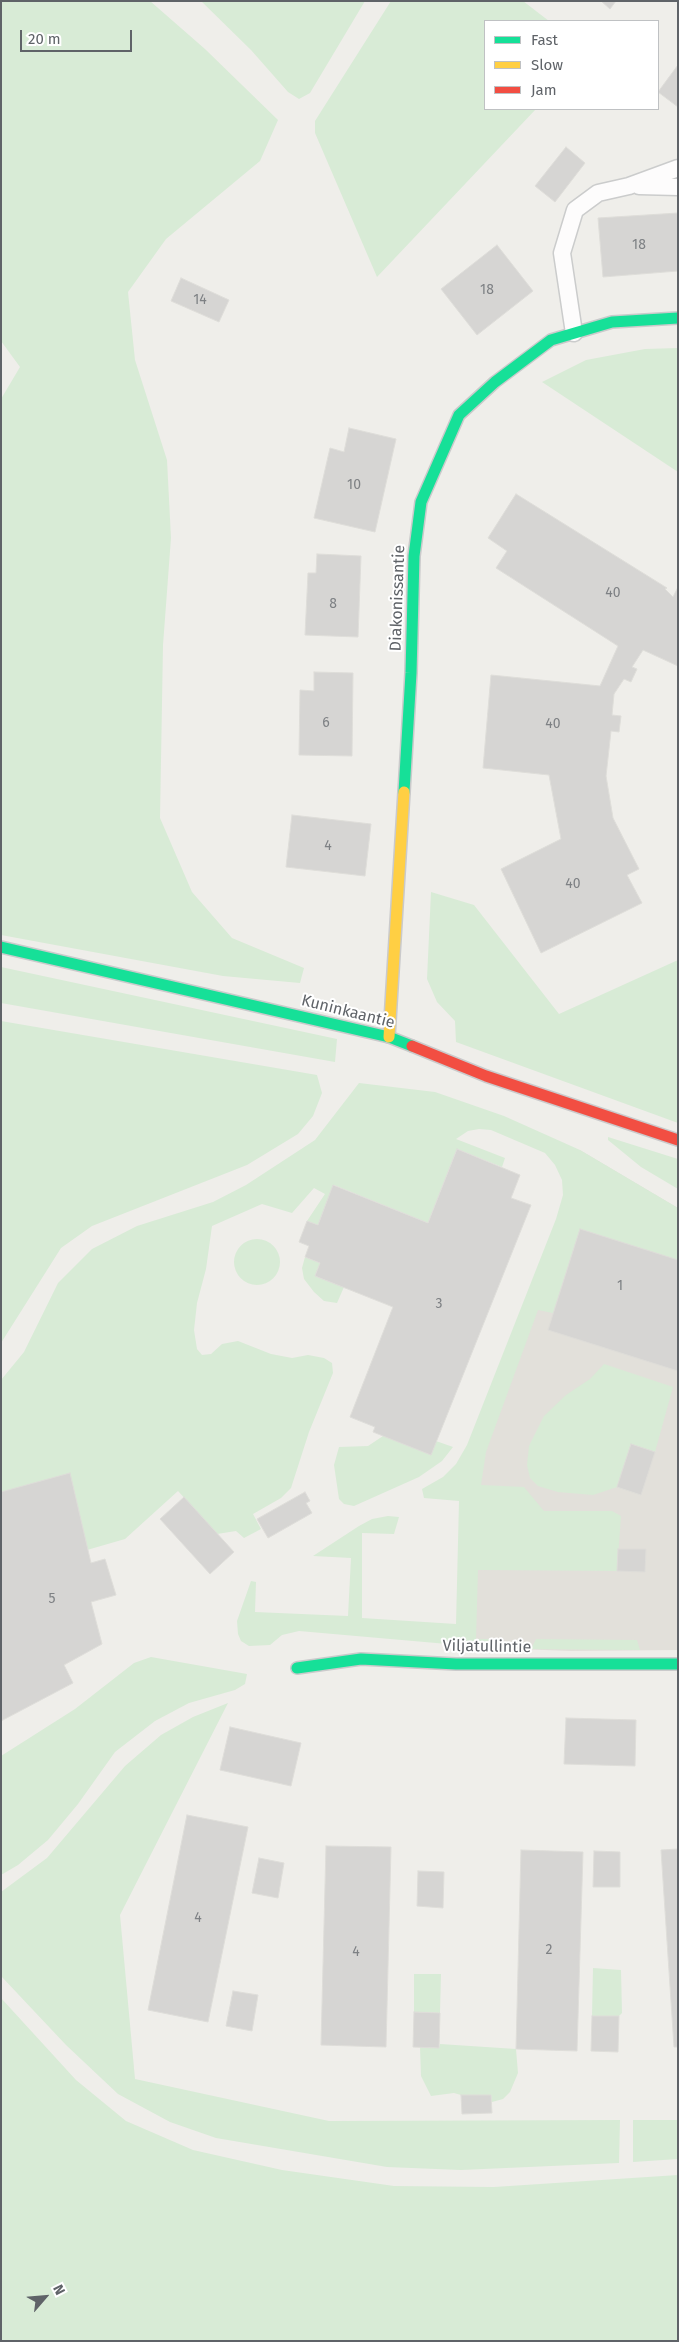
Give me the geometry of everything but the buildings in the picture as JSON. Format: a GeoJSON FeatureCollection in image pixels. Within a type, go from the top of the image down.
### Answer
{"type":"FeatureCollection","features":[{"type":"Feature","properties":{"kind":"street","name":"Diakonissantie"},"geometry":{"type":"LineString","coordinates":[[389,1038],[411,674],[414,556],[420,502],[459,415],[495,382],[551,340],[612,322],[678,318]]}},
{"type":"Feature","properties":{"kind":"street","name":"Kuninkaantie"},"geometry":{"type":"LineString","coordinates":[[1,947],[389,1038],[486,1076],[678,1140]]}},
{"type":"Feature","properties":{"kind":"street","name":"Viljatullintie"},"geometry":{"type":"LineString","coordinates":[[297,1668],[361,1659],[456,1664],[678,1664]]}},
{"type":"Feature","properties":{"kind":"lane"},"geometry":{"type":"LineString","coordinates":[[574,333],[562,253],[575,210],[598,193],[629,186],[678,168]]}},
{"type":"Feature","properties":{"kind":"lane"},"geometry":{"type":"LineString","coordinates":[[629,186],[678,187]]}},
{"type":"Feature","properties":{"kind":"shaded area"},"geometry":{"type":"Polygon","coordinates":[[[580,1150],[678,1208],[678,1650],[571,1651],[463,1647],[472,1447],[580,1168],[580,1150]]]}},
{"type":"Feature","properties":{"kind":"green space"},"geometry":{"type":"Polygon","coordinates":[[[1,1],[150,1],[205,49],[278,120],[260,161],[166,239],[128,292],[135,360],[167,460],[171,538],[163,645],[160,818],[192,892],[232,938],[304,968],[300,983],[223,976],[1,935],[1,399],[20,367],[1,341],[1,1]]]}},
{"type":"Feature","properties":{"kind":"green space"},"geometry":{"type":"Polygon","coordinates":[[[201,1],[365,1],[310,93],[299,99],[288,92],[251,50],[201,1]]]}},
{"type":"Feature","properties":{"kind":"green space"},"geometry":{"type":"Polygon","coordinates":[[[391,1],[523,1],[548,20],[484,20],[484,110],[535,110],[377,277],[315,133],[315,121],[391,1]]]}},
{"type":"Feature","properties":{"kind":"green space"},"geometry":{"type":"Polygon","coordinates":[[[678,348],[678,472],[542,382],[586,360],[645,349],[678,348]]]}},
{"type":"Feature","properties":{"kind":"green space"},"geometry":{"type":"Polygon","coordinates":[[[431,892],[474,905],[559,1014],[678,960],[678,1123],[456,1042],[455,1021],[437,1002],[427,979],[431,892]]]}},
{"type":"Feature","properties":{"kind":"green space"},"geometry":{"type":"Polygon","coordinates":[[[1,967],[337,1039],[335,1062],[1,1003],[1,967]]]}},
{"type":"Feature","properties":{"kind":"green space"},"geometry":{"type":"Polygon","coordinates":[[[1,1021],[317,1075],[322,1093],[313,1116],[298,1134],[247,1165],[92,1226],[61,1248],[1,1343],[1,1021]]]}},
{"type":"Feature","properties":{"kind":"green space"},"geometry":{"type":"Polygon","coordinates":[[[359,1083],[435,1092],[504,1116],[580,1150],[678,1208],[678,1260],[580,1229],[553,1313],[538,1310],[486,1452],[481,1485],[524,1487],[544,1511],[612,1511],[621,1516],[617,1571],[478,1570],[476,1639],[491,1639],[493,1648],[299,1631],[282,1635],[270,1645],[249,1646],[241,1641],[238,1634],[237,1621],[251,1581],[256,1582],[255,1612],[348,1616],[351,1558],[313,1556],[372,1519],[388,1516],[399,1517],[394,1534],[362,1533],[362,1618],[456,1624],[459,1501],[424,1498],[422,1489],[443,1477],[456,1464],[467,1445],[556,1219],[563,1195],[562,1180],[555,1165],[545,1153],[491,1130],[479,1129],[468,1131],[456,1139],[505,1158],[502,1167],[457,1149],[428,1223],[334,1185],[318,1225],[307,1221],[325,1194],[314,1188],[292,1213],[262,1204],[212,1226],[206,1269],[197,1303],[194,1330],[197,1349],[202,1355],[211,1354],[222,1344],[238,1341],[271,1354],[292,1358],[308,1355],[324,1358],[332,1363],[333,1373],[309,1432],[291,1488],[281,1498],[253,1514],[261,1529],[244,1538],[236,1531],[217,1534],[178,1491],[125,1539],[87,1550],[1,1492],[1,1380],[24,1352],[58,1283],[92,1249],[137,1226],[213,1202],[246,1185],[315,1140],[359,1083]]]}},
{"type":"Feature","properties":{"kind":"green space"},"geometry":{"type":"Polygon","coordinates":[[[608,1137],[678,1159],[678,1189],[641,1167],[608,1140],[608,1137]]]}},
{"type":"Feature","properties":{"kind":"green space"},"geometry":{"type":"Polygon","coordinates":[[[257,1239],[270,1243],[276,1249],[280,1262],[276,1275],[270,1281],[257,1285],[244,1281],[238,1275],[234,1262],[238,1249],[244,1243],[257,1239]]]}},
{"type":"Feature","properties":{"kind":"green space"},"geometry":{"type":"Polygon","coordinates":[[[305,1257],[320,1263],[315,1276],[344,1287],[337,1303],[324,1301],[304,1279],[302,1268],[305,1257]]]}},
{"type":"Feature","properties":{"kind":"green space"},"geometry":{"type":"Polygon","coordinates":[[[604,1364],[673,1387],[655,1452],[631,1444],[617,1487],[593,1495],[558,1492],[538,1486],[530,1478],[527,1465],[529,1446],[544,1416],[566,1395],[590,1379],[604,1364]]]}},
{"type":"Feature","properties":{"kind":"green space"},"geometry":{"type":"Polygon","coordinates":[[[383,1436],[436,1441],[453,1447],[442,1461],[419,1477],[354,1506],[344,1504],[339,1499],[334,1465],[339,1447],[368,1446],[383,1436]]]}},
{"type":"Feature","properties":{"kind":"green space"},"geometry":{"type":"Polygon","coordinates":[[[536,1639],[637,1640],[640,1650],[531,1649],[536,1639]]]}},
{"type":"Feature","properties":{"kind":"green space"},"geometry":{"type":"Polygon","coordinates":[[[151,1657],[247,1674],[245,1684],[235,1690],[189,1703],[155,1721],[115,1752],[78,1804],[48,1840],[18,1865],[1,1875],[1,1756],[75,1709],[134,1663],[151,1657]]]}},
{"type":"Feature","properties":{"kind":"green space"},"geometry":{"type":"Polygon","coordinates":[[[228,1703],[120,1915],[135,2079],[329,2121],[620,2120],[619,2163],[461,2170],[387,2167],[216,2138],[170,2122],[118,2094],[66,2045],[1,1976],[1,1892],[47,1858],[125,1766],[161,1735],[193,1717],[228,1703]]]}},
{"type":"Feature","properties":{"kind":"green space"},"geometry":{"type":"Polygon","coordinates":[[[593,1968],[621,1970],[622,2013],[619,2016],[592,2016],[593,1968]]]}},
{"type":"Feature","properties":{"kind":"green space"},"geometry":{"type":"Polygon","coordinates":[[[414,1974],[441,1974],[440,2013],[414,2012],[414,1974]]]}},
{"type":"Feature","properties":{"kind":"green space"},"geometry":{"type":"Polygon","coordinates":[[[1,1998],[76,2080],[126,2121],[193,2150],[282,2170],[394,2186],[494,2187],[678,2175],[678,2341],[1,2341],[1,1998]]]}},
{"type":"Feature","properties":{"kind":"green space"},"geometry":{"type":"Polygon","coordinates":[[[440,2044],[516,2049],[518,2073],[510,2092],[503,2099],[492,2102],[491,2095],[461,2095],[454,2093],[431,2096],[421,2076],[420,2047],[439,2048],[440,2044]]]}},
{"type":"Feature","properties":{"kind":"green space"},"geometry":{"type":"Polygon","coordinates":[[[633,2120],[678,2120],[678,2159],[633,2162],[633,2120]]]}},
{"type":"Feature","properties":{"kind":"traffic: fast"},"geometry":{"type":"LineString","coordinates":[[404,792],[411,673],[414,556],[421,502],[459,415],[495,382],[551,340],[612,322],[678,318]]}},
{"type":"Feature","properties":{"kind":"traffic: fast"},"geometry":{"type":"LineString","coordinates":[[1,947],[389,1037],[412,1046]]}},
{"type":"Feature","properties":{"kind":"traffic: fast"},"geometry":{"type":"LineString","coordinates":[[297,1668],[361,1659],[456,1664],[678,1664]]}},
{"type":"Feature","properties":{"kind":"traffic: slow"},"geometry":{"type":"LineString","coordinates":[[389,1037],[404,792]]}},
{"type":"Feature","properties":{"kind":"traffic: jam"},"geometry":{"type":"LineString","coordinates":[[412,1046],[486,1076],[678,1140]]}}]}
